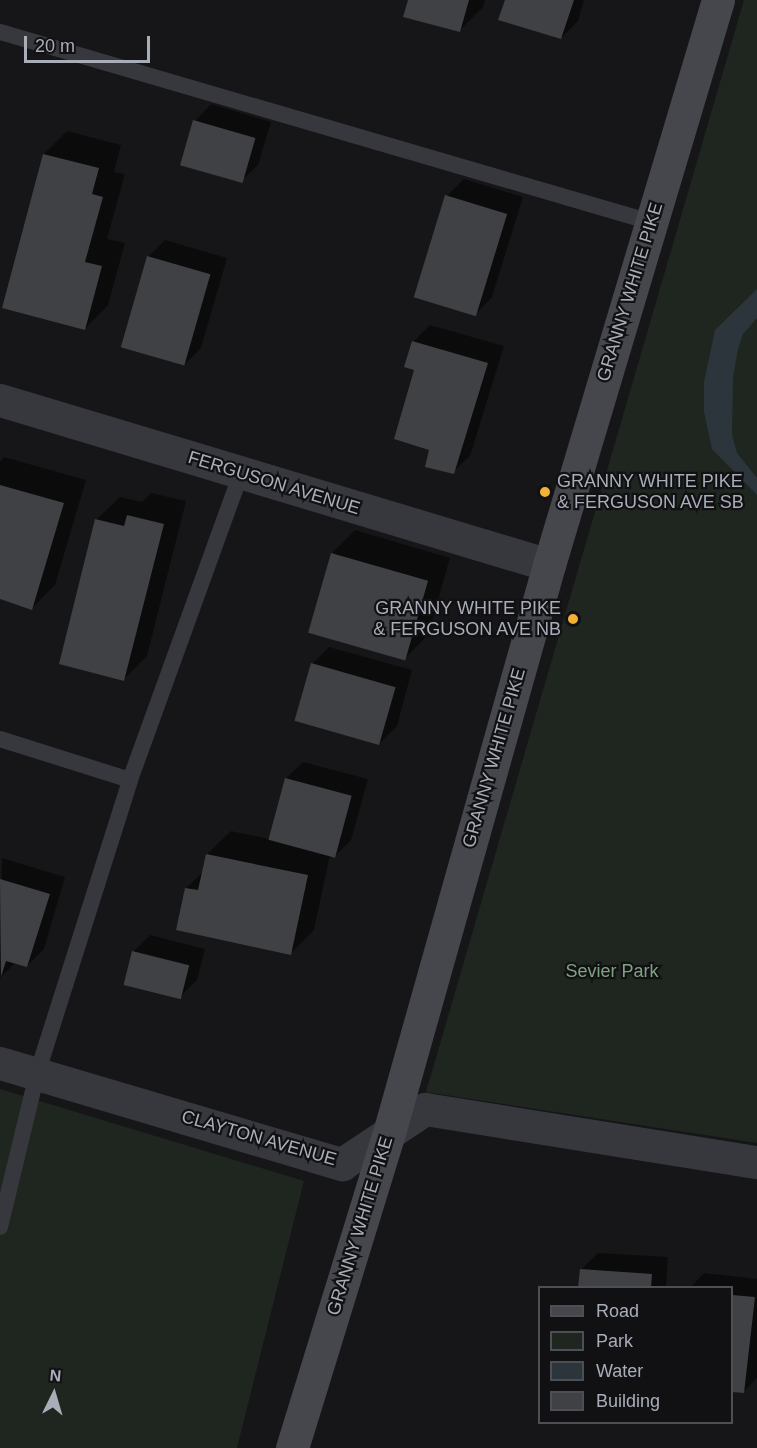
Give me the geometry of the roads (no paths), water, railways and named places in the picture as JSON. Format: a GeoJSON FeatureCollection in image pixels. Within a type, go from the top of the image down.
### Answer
{"type":"FeatureCollection","features":[{"type":"Feature","properties":{"kind":"main road","name":"GRANNY WHITE PIKE"},"geometry":{"type":"LineString","coordinates":[[292,1448],[389,1132],[549,565],[718,0]]}},
{"type":"Feature","properties":{"kind":"street","name":"FERGUSON AVENUE"},"geometry":{"type":"LineString","coordinates":[[0,400],[549,565]]}},
{"type":"Feature","properties":{"kind":"street","name":"CLAYTON AVENUE"},"geometry":{"type":"LineString","coordinates":[[0,1063],[342,1164],[425,1109],[757,1162]]}},
{"type":"Feature","properties":{"kind":"lane"},"geometry":{"type":"LineString","coordinates":[[0,32],[651,222]]}},
{"type":"Feature","properties":{"kind":"lane"},"geometry":{"type":"LineString","coordinates":[[0,1227],[37,1074],[130,780],[241,473]]}},
{"type":"Feature","properties":{"kind":"lane"},"geometry":{"type":"LineString","coordinates":[[0,739],[130,780]]}},
{"type":"Feature","properties":{"kind":"water"},"geometry":{"type":"Polygon","coordinates":[[[757,289],[757,318],[743,334],[733,377],[732,435],[737,453],[757,478],[757,495],[712,449],[704,412],[704,382],[715,330],[757,289]]]}},
{"type":"Feature","properties":{"kind":"place","name":"GRANNY WHITE PIKE & FERGUSON AVE SB"},"geometry":{"type":"Point","coordinates":[545,492]}},
{"type":"Feature","properties":{"kind":"place","name":"GRANNY WHITE PIKE & FERGUSON AVE NB"},"geometry":{"type":"Point","coordinates":[573,619]}},
{"type":"Feature","properties":{"kind":"park label","name":"Sevier Park"},"geometry":{"type":"Point","coordinates":[612,971]}}]}
